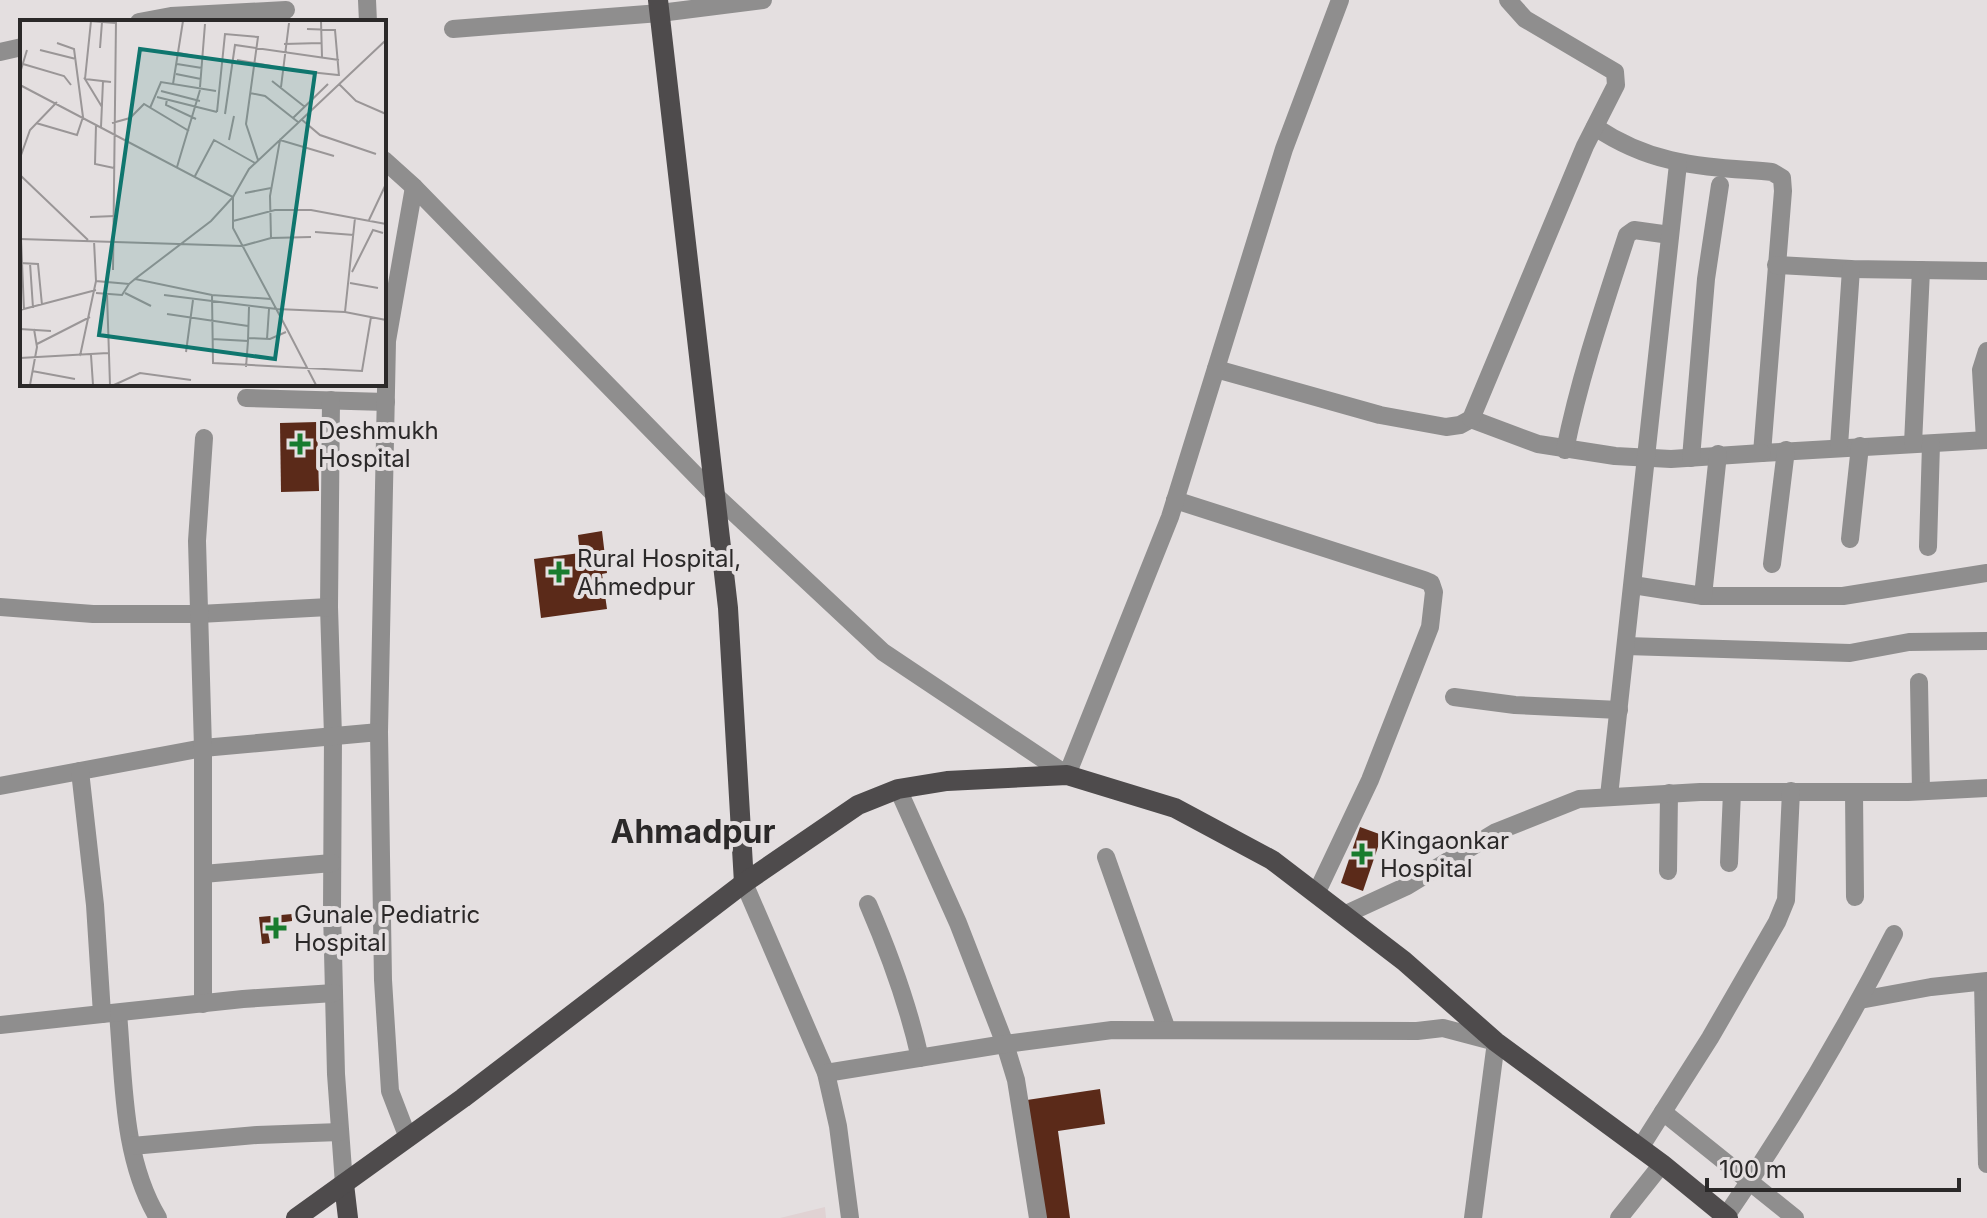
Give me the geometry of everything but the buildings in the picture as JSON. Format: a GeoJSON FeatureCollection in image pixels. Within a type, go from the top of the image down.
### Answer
{"type":"FeatureCollection","features":[{"type":"Feature","properties":{"kind":"main road"},"geometry":{"type":"LineString","coordinates":[[659,7],[728,608],[744,883]]}},
{"type":"Feature","properties":{"kind":"main road"},"geometry":{"type":"LineString","coordinates":[[296,1218],[408,1138],[744,883],[858,805],[898,789],[947,781],[1067,775],[1175,808],[1272,860],[1404,961],[1496,1042],[1662,1164],[1727,1217]]}},
{"type":"Feature","properties":{"kind":"main road"},"geometry":{"type":"LineString","coordinates":[[344,1184],[348,1218]]}},
{"type":"Feature","properties":{"kind":"street"},"geometry":{"type":"LineString","coordinates":[[367,0],[368,20]]}},
{"type":"Feature","properties":{"kind":"street"},"geometry":{"type":"LineString","coordinates":[[453,29],[659,7],[763,0]]}},
{"type":"Feature","properties":{"kind":"street"},"geometry":{"type":"LineString","coordinates":[[386,162],[715,495],[883,652],[1067,775],[1175,500],[1284,149],[1340,0]]}},
{"type":"Feature","properties":{"kind":"street"},"geometry":{"type":"LineString","coordinates":[[1216,369],[1380,415],[1446,427],[1471,419],[1595,127],[1616,85],[1615,72],[1525,19],[1508,0]]}},
{"type":"Feature","properties":{"kind":"street"},"geometry":{"type":"LineString","coordinates":[[150,20],[171,16],[286,11]]}},
{"type":"Feature","properties":{"kind":"street"},"geometry":{"type":"LineString","coordinates":[[0,52],[20,47]]}},
{"type":"Feature","properties":{"kind":"street"},"geometry":{"type":"LineString","coordinates":[[1595,127],[1635,150],[1678,164],[1772,172],[1782,178],[1762,453]]}},
{"type":"Feature","properties":{"kind":"street"},"geometry":{"type":"LineString","coordinates":[[1609,796],[1678,164]]}},
{"type":"Feature","properties":{"kind":"street"},"geometry":{"type":"LineString","coordinates":[[1691,458],[1706,279],[1720,185]]}},
{"type":"Feature","properties":{"kind":"street"},"geometry":{"type":"LineString","coordinates":[[408,1138],[390,1091],[383,980],[379,732],[387,341],[414,187]]}},
{"type":"Feature","properties":{"kind":"street"},"geometry":{"type":"LineString","coordinates":[[1565,450],[1583,374],[1627,235],[1634,230],[1670,235]]}},
{"type":"Feature","properties":{"kind":"street"},"geometry":{"type":"LineString","coordinates":[[1776,265],[1987,271]]}},
{"type":"Feature","properties":{"kind":"street"},"geometry":{"type":"LineString","coordinates":[[1839,446],[1851,269]]}},
{"type":"Feature","properties":{"kind":"street"},"geometry":{"type":"LineString","coordinates":[[1921,270],[1922,444],[1928,547]]}},
{"type":"Feature","properties":{"kind":"street"},"geometry":{"type":"LineString","coordinates":[[1471,419],[1538,444],[1565,450],[1647,458],[1986,440],[1981,370],[1987,351]]}},
{"type":"Feature","properties":{"kind":"street"},"geometry":{"type":"LineString","coordinates":[[246,398],[386,402]]}},
{"type":"Feature","properties":{"kind":"street"},"geometry":{"type":"LineString","coordinates":[[331,400],[329,607],[334,993],[344,1184]]}},
{"type":"Feature","properties":{"kind":"street"},"geometry":{"type":"LineString","coordinates":[[203,1004],[203,748],[197,541],[204,438]]}},
{"type":"Feature","properties":{"kind":"street"},"geometry":{"type":"LineString","coordinates":[[1850,539],[1860,446]]}},
{"type":"Feature","properties":{"kind":"street"},"geometry":{"type":"LineString","coordinates":[[1772,564],[1786,450]]}},
{"type":"Feature","properties":{"kind":"street"},"geometry":{"type":"LineString","coordinates":[[1703,596],[1718,454]]}},
{"type":"Feature","properties":{"kind":"street"},"geometry":{"type":"LineString","coordinates":[[1175,500],[1337,550],[1431,583],[1434,592],[1430,627],[1370,780],[1316,894]]}},
{"type":"Feature","properties":{"kind":"street"},"geometry":{"type":"LineString","coordinates":[[1633,585],[1703,596],[1843,596],[1987,573]]}},
{"type":"Feature","properties":{"kind":"street"},"geometry":{"type":"LineString","coordinates":[[0,607],[93,614],[199,614],[329,607]]}},
{"type":"Feature","properties":{"kind":"street"},"geometry":{"type":"LineString","coordinates":[[1626,646],[1850,653],[1909,642],[1987,641]]}},
{"type":"Feature","properties":{"kind":"street"},"geometry":{"type":"LineString","coordinates":[[1919,682],[1921,791]]}},
{"type":"Feature","properties":{"kind":"street"},"geometry":{"type":"LineString","coordinates":[[1454,697],[1515,705],[1619,710]]}},
{"type":"Feature","properties":{"kind":"street"},"geometry":{"type":"LineString","coordinates":[[0,786],[203,748],[379,732]]}},
{"type":"Feature","properties":{"kind":"street"},"geometry":{"type":"LineString","coordinates":[[80,771],[95,905],[134,1165],[143,1193],[158,1218]]}},
{"type":"Feature","properties":{"kind":"street"},"geometry":{"type":"LineString","coordinates":[[1344,915],[1407,886],[1496,832],[1579,799],[1669,793],[1987,788]]}},
{"type":"Feature","properties":{"kind":"street"},"geometry":{"type":"LineString","coordinates":[[898,789],[958,923],[1005,1044],[1016,1080],[1038,1218]]}},
{"type":"Feature","properties":{"kind":"street"},"geometry":{"type":"LineString","coordinates":[[1640,1148],[1710,1038],[1777,922],[1786,900],[1791,791]]}},
{"type":"Feature","properties":{"kind":"street"},"geometry":{"type":"LineString","coordinates":[[1729,863],[1732,792]]}},
{"type":"Feature","properties":{"kind":"street"},"geometry":{"type":"LineString","coordinates":[[1854,792],[1855,897]]}},
{"type":"Feature","properties":{"kind":"street"},"geometry":{"type":"LineString","coordinates":[[1668,871],[1669,793]]}},
{"type":"Feature","properties":{"kind":"street"},"geometry":{"type":"LineString","coordinates":[[1106,857],[1167,1030]]}},
{"type":"Feature","properties":{"kind":"street"},"geometry":{"type":"LineString","coordinates":[[203,874],[332,863]]}},
{"type":"Feature","properties":{"kind":"street"},"geometry":{"type":"LineString","coordinates":[[744,883],[826,1073],[838,1126],[850,1218]]}},
{"type":"Feature","properties":{"kind":"street"},"geometry":{"type":"LineString","coordinates":[[868,904],[899,981],[920,1058]]}},
{"type":"Feature","properties":{"kind":"street"},"geometry":{"type":"LineString","coordinates":[[1727,1217],[1860,1000],[1894,934]]}},
{"type":"Feature","properties":{"kind":"street"},"geometry":{"type":"LineString","coordinates":[[1860,1000],[1931,987],[1985,982],[1987,1164]]}},
{"type":"Feature","properties":{"kind":"street"},"geometry":{"type":"LineString","coordinates":[[0,1025],[334,993]]}},
{"type":"Feature","properties":{"kind":"street"},"geometry":{"type":"LineString","coordinates":[[826,1073],[1112,1030],[1417,1031],[1443,1028],[1496,1042],[1473,1218]]}},
{"type":"Feature","properties":{"kind":"street"},"geometry":{"type":"LineString","coordinates":[[1663,1112],[1795,1218]]}},
{"type":"Feature","properties":{"kind":"street"},"geometry":{"type":"LineString","coordinates":[[132,1146],[257,1135],[340,1132]]}},
{"type":"Feature","properties":{"kind":"street"},"geometry":{"type":"LineString","coordinates":[[1619,1218],[1662,1164]]}},
{"type":"Feature","properties":{"kind":"shaded area"},"geometry":{"type":"Polygon","coordinates":[[[825,1207],[826,1218],[780,1218],[825,1207]]]}},
{"type":"Feature","properties":{"kind":"place","name":"Deshmukh Hospital"},"geometry":{"type":"Point","coordinates":[300,444]}},
{"type":"Feature","properties":{"kind":"place","name":"Rural Hospital, Ahmedpur"},"geometry":{"type":"Point","coordinates":[559,572]}},
{"type":"Feature","properties":{"kind":"place","name":"Kingaonkar Hospital"},"geometry":{"type":"Point","coordinates":[1362,854]}},
{"type":"Feature","properties":{"kind":"place","name":"Gunale Pediatric Hospital"},"geometry":{"type":"Point","coordinates":[276,928]}},
{"type":"Feature","properties":{"kind":"district","name":"Ahmadpur"},"geometry":{"type":"Point","coordinates":[693,831]}}]}
